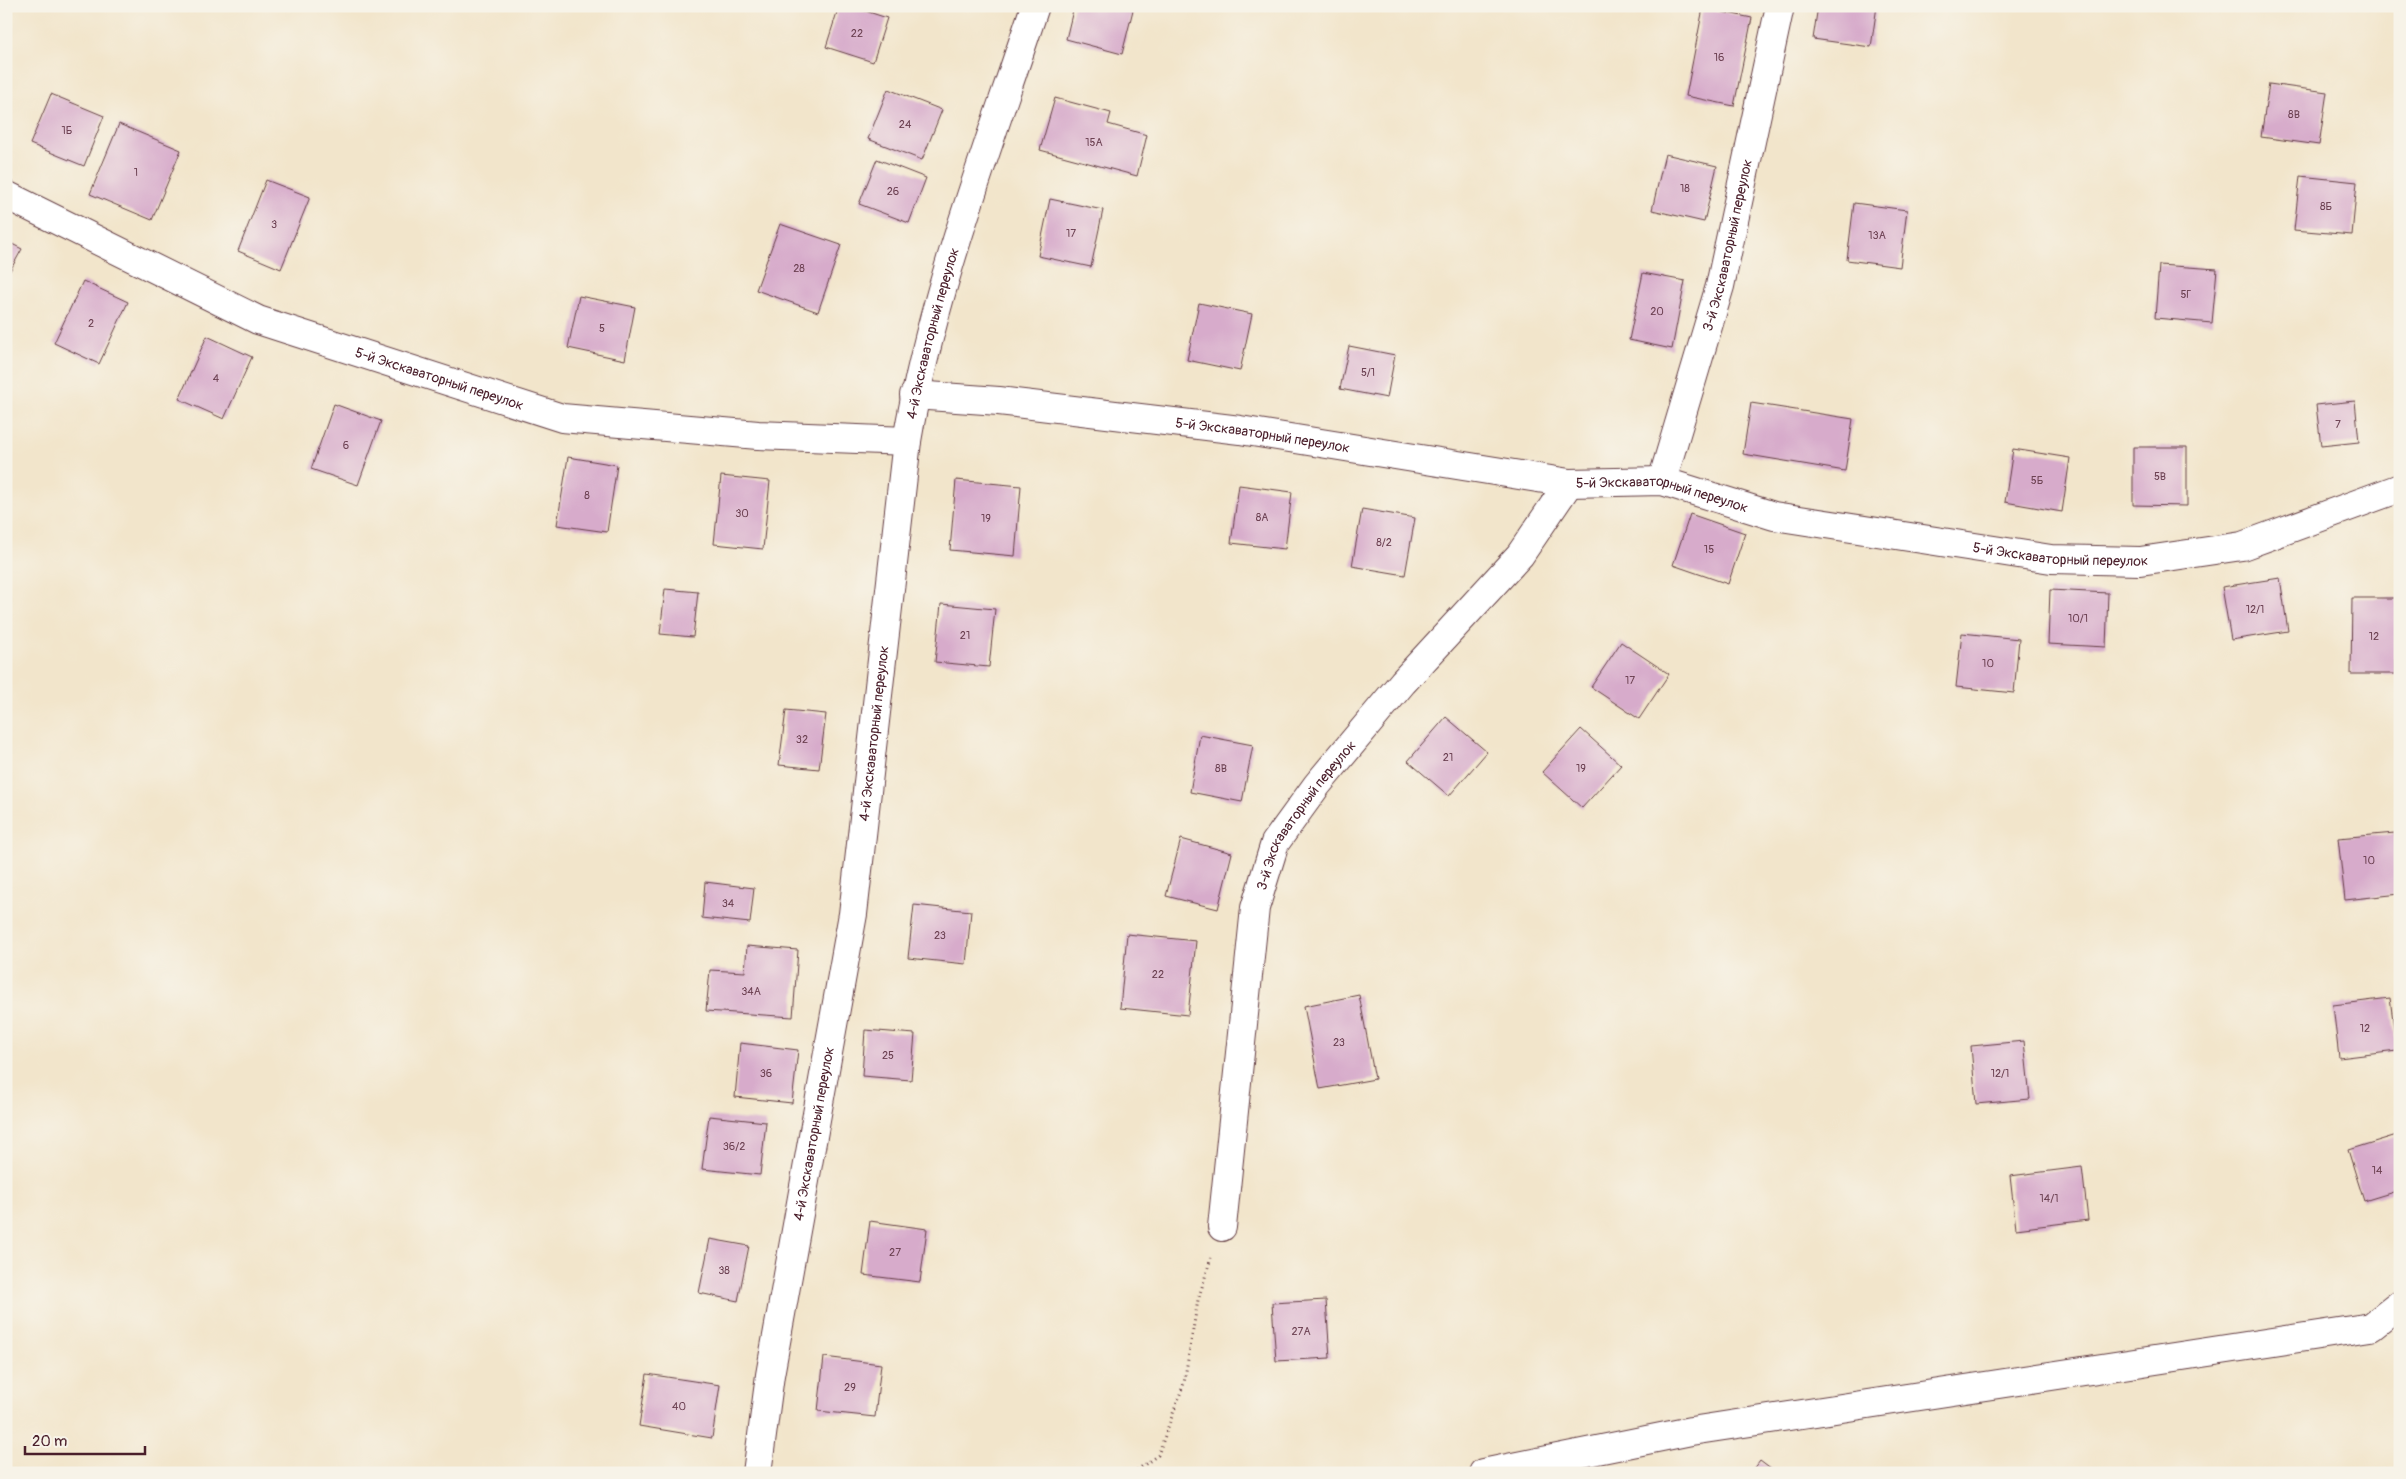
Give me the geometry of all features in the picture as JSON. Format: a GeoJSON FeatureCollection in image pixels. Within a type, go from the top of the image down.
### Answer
{"type":"FeatureCollection","features":[{"type":"Feature","properties":{"kind":"street","name":"4-й Экскаваторный переулок"},"geometry":{"type":"LineString","coordinates":[[757,1473],[770,1375],[853,914],[906,440],[914,394],[955,248],[1035,6]]}},
{"type":"Feature","properties":{"kind":"street","name":"3-й Экскаваторный переулок"},"geometry":{"type":"LineString","coordinates":[[1662,481],[1720,286],[1780,6]]}},
{"type":"Feature","properties":{"kind":"street","name":"5-й Экскаваторный переулок"},"geometry":{"type":"LineString","coordinates":[[6,195],[258,320],[562,418],[758,435],[906,440]]}},
{"type":"Feature","properties":{"kind":"street","name":"5-й Экскаваторный переулок"},"geometry":{"type":"LineString","coordinates":[[914,394],[999,401],[1240,430],[1569,483],[1662,481],[1774,516],[2052,558],[2140,561],[2242,546],[2400,488]]}},
{"type":"Feature","properties":{"kind":"street","name":"3-й Экскаваторный переулок"},"geometry":{"type":"LineString","coordinates":[[1222,1227],[1255,908],[1274,844],[1317,785],[1403,682],[1520,555],[1569,483]]}},
{"type":"Feature","properties":{"kind":"street"},"geometry":{"type":"LineString","coordinates":[[1496,1472],[1691,1431],[2371,1327],[2400,1304]]}},
{"type":"Feature","properties":{"kind":"path"},"geometry":{"type":"LineString","coordinates":[[1133,1473],[1158,1455],[1181,1392],[1198,1300],[1222,1227]]}},
{"type":"Feature","properties":{"kind":"building"},"geometry":{"type":"Polygon","coordinates":[[[839,6],[850,6],[887,18],[873,62],[826,47],[839,6]]]}},
{"type":"Feature","properties":{"kind":"building"},"geometry":{"type":"Polygon","coordinates":[[[1074,6],[1134,6],[1122,54],[1066,39],[1074,6]]]}},
{"type":"Feature","properties":{"kind":"building"},"geometry":{"type":"Polygon","coordinates":[[[1818,6],[1877,6],[1871,47],[1813,39],[1818,6]]]}},
{"type":"Feature","properties":{"kind":"building"},"geometry":{"type":"Polygon","coordinates":[[[1703,8],[1752,18],[1734,106],[1686,96],[1703,8]]]}},
{"type":"Feature","properties":{"kind":"building"},"geometry":{"type":"Polygon","coordinates":[[[2269,84],[2327,92],[2319,145],[2261,137],[2269,84]]]}},
{"type":"Feature","properties":{"kind":"building"},"geometry":{"type":"Polygon","coordinates":[[[888,89],[942,110],[922,160],[868,139],[888,89]]]}},
{"type":"Feature","properties":{"kind":"building"},"geometry":{"type":"Polygon","coordinates":[[[51,94],[104,116],[84,166],[30,144],[51,94]]]}},
{"type":"Feature","properties":{"kind":"building"},"geometry":{"type":"Polygon","coordinates":[[[1055,98],[1111,113],[1108,124],[1147,135],[1137,176],[1040,150],[1055,98]]]}},
{"type":"Feature","properties":{"kind":"building"},"geometry":{"type":"Polygon","coordinates":[[[119,124],[181,150],[152,220],[90,194],[119,124]]]}},
{"type":"Feature","properties":{"kind":"building"},"geometry":{"type":"Polygon","coordinates":[[[1665,154],[1717,166],[1704,222],[1652,210],[1665,154]]]}},
{"type":"Feature","properties":{"kind":"building"},"geometry":{"type":"Polygon","coordinates":[[[877,159],[926,178],[909,223],[859,204],[877,159]]]}},
{"type":"Feature","properties":{"kind":"building"},"geometry":{"type":"Polygon","coordinates":[[[2300,176],[2357,182],[2352,235],[2294,230],[2300,176]]]}},
{"type":"Feature","properties":{"kind":"building"},"geometry":{"type":"Polygon","coordinates":[[[266,180],[310,197],[281,269],[238,251],[266,180]]]}},
{"type":"Feature","properties":{"kind":"building"},"geometry":{"type":"Polygon","coordinates":[[[1050,199],[1103,210],[1091,267],[1038,256],[1050,199]]]}},
{"type":"Feature","properties":{"kind":"building"},"geometry":{"type":"Polygon","coordinates":[[[1854,203],[1907,210],[1900,267],[1847,260],[1854,203]]]}},
{"type":"Feature","properties":{"kind":"building"},"geometry":{"type":"Polygon","coordinates":[[[780,224],[841,245],[818,312],[756,290],[780,224]]]}},
{"type":"Feature","properties":{"kind":"building"},"geometry":{"type":"Polygon","coordinates":[[[6,241],[22,249],[6,278],[6,241]]]}},
{"type":"Feature","properties":{"kind":"building"},"geometry":{"type":"Polygon","coordinates":[[[2159,265],[2217,269],[2212,323],[2155,318],[2159,265]]]}},
{"type":"Feature","properties":{"kind":"building"},"geometry":{"type":"Polygon","coordinates":[[[1643,273],[1685,281],[1672,349],[1629,340],[1643,273]]]}},
{"type":"Feature","properties":{"kind":"building"},"geometry":{"type":"Polygon","coordinates":[[[83,281],[128,302],[99,364],[54,343],[83,281]]]}},
{"type":"Feature","properties":{"kind":"building"},"geometry":{"type":"Polygon","coordinates":[[[579,296],[635,307],[625,360],[568,348],[579,296]]]}},
{"type":"Feature","properties":{"kind":"building"},"geometry":{"type":"Polygon","coordinates":[[[1199,303],[1252,314],[1240,371],[1187,360],[1199,303]]]}},
{"type":"Feature","properties":{"kind":"building"},"geometry":{"type":"Polygon","coordinates":[[[207,336],[252,357],[224,419],[179,399],[207,336]]]}},
{"type":"Feature","properties":{"kind":"building"},"geometry":{"type":"Polygon","coordinates":[[[1349,346],[1395,355],[1387,398],[1340,389],[1349,346]]]}},
{"type":"Feature","properties":{"kind":"building"},"geometry":{"type":"Polygon","coordinates":[[[2355,401],[2359,442],[2321,446],[2316,405],[2355,401]]]}},
{"type":"Feature","properties":{"kind":"building"},"geometry":{"type":"Polygon","coordinates":[[[1751,403],[1853,419],[1845,471],[1743,454],[1751,403]]]}},
{"type":"Feature","properties":{"kind":"building"},"geometry":{"type":"Polygon","coordinates":[[[334,404],[381,421],[358,485],[311,469],[334,404]]]}},
{"type":"Feature","properties":{"kind":"building"},"geometry":{"type":"Polygon","coordinates":[[[2133,447],[2187,447],[2187,506],[2133,505],[2133,447]]]}},
{"type":"Feature","properties":{"kind":"building"},"geometry":{"type":"Polygon","coordinates":[[[2013,449],[2070,458],[2062,512],[2005,502],[2013,449]]]}},
{"type":"Feature","properties":{"kind":"building"},"geometry":{"type":"Polygon","coordinates":[[[568,457],[617,465],[607,532],[557,525],[568,457]]]}},
{"type":"Feature","properties":{"kind":"building"},"geometry":{"type":"Polygon","coordinates":[[[721,476],[770,481],[763,549],[714,544],[721,476]]]}},
{"type":"Feature","properties":{"kind":"building"},"geometry":{"type":"Polygon","coordinates":[[[956,480],[1021,486],[1015,556],[950,550],[956,480]]]}},
{"type":"Feature","properties":{"kind":"building"},"geometry":{"type":"Polygon","coordinates":[[[1239,485],[1292,492],[1285,549],[1231,543],[1239,485]]]}},
{"type":"Feature","properties":{"kind":"building"},"geometry":{"type":"Polygon","coordinates":[[[1362,509],[1415,518],[1405,575],[1352,566],[1362,509]]]}},
{"type":"Feature","properties":{"kind":"building"},"geometry":{"type":"Polygon","coordinates":[[[1690,514],[1745,533],[1728,584],[1673,565],[1690,514]]]}},
{"type":"Feature","properties":{"kind":"building"},"geometry":{"type":"Polygon","coordinates":[[[2280,578],[2288,631],[2231,640],[2222,587],[2280,578]]]}},
{"type":"Feature","properties":{"kind":"building"},"geometry":{"type":"Polygon","coordinates":[[[665,589],[698,592],[693,637],[660,634],[665,589]]]}},
{"type":"Feature","properties":{"kind":"building"},"geometry":{"type":"Polygon","coordinates":[[[2050,590],[2108,593],[2106,647],[2048,644],[2050,590]]]}},
{"type":"Feature","properties":{"kind":"building"},"geometry":{"type":"Polygon","coordinates":[[[2352,598],[2397,598],[2396,674],[2351,674],[2352,598]]]}},
{"type":"Feature","properties":{"kind":"building"},"geometry":{"type":"Polygon","coordinates":[[[941,604],[995,609],[989,667],[935,662],[941,604]]]}},
{"type":"Feature","properties":{"kind":"building"},"geometry":{"type":"Polygon","coordinates":[[[1962,633],[2019,639],[2014,693],[1956,687],[1962,633]]]}},
{"type":"Feature","properties":{"kind":"building"},"geometry":{"type":"Polygon","coordinates":[[[1621,642],[1669,674],[1639,719],[1591,687],[1621,642]]]}},
{"type":"Feature","properties":{"kind":"building"},"geometry":{"type":"Polygon","coordinates":[[[786,710],[826,714],[819,769],[779,765],[786,710]]]}},
{"type":"Feature","properties":{"kind":"building"},"geometry":{"type":"Polygon","coordinates":[[[1446,717],[1487,752],[1449,796],[1408,761],[1446,717]]]}},
{"type":"Feature","properties":{"kind":"building"},"geometry":{"type":"Polygon","coordinates":[[[1581,729],[1621,765],[1582,808],[1542,772],[1581,729]]]}},
{"type":"Feature","properties":{"kind":"building"},"geometry":{"type":"Polygon","coordinates":[[[1200,735],[1253,745],[1242,802],[1190,792],[1200,735]]]}},
{"type":"Feature","properties":{"kind":"building"},"geometry":{"type":"Polygon","coordinates":[[[2395,833],[2400,894],[2345,900],[2338,838],[2395,833]]]}},
{"type":"Feature","properties":{"kind":"building"},"geometry":{"type":"Polygon","coordinates":[[[1181,839],[1232,853],[1218,909],[1166,896],[1181,839]]]}},
{"type":"Feature","properties":{"kind":"building"},"geometry":{"type":"Polygon","coordinates":[[[705,882],[754,888],[750,923],[702,918],[705,882]]]}},
{"type":"Feature","properties":{"kind":"building"},"geometry":{"type":"Polygon","coordinates":[[[914,905],[971,911],[966,964],[908,958],[914,905]]]}},
{"type":"Feature","properties":{"kind":"building"},"geometry":{"type":"Polygon","coordinates":[[[1127,934],[1196,941],[1188,1015],[1120,1008],[1127,934]]]}},
{"type":"Feature","properties":{"kind":"building"},"geometry":{"type":"Polygon","coordinates":[[[747,946],[798,950],[793,1017],[706,1011],[710,970],[745,972],[747,946]]]}},
{"type":"Feature","properties":{"kind":"building"},"geometry":{"type":"Polygon","coordinates":[[[1359,995],[1375,1079],[1320,1089],[1304,1006],[1359,995]]]}},
{"type":"Feature","properties":{"kind":"building"},"geometry":{"type":"Polygon","coordinates":[[[2390,998],[2397,1051],[2339,1058],[2333,1005],[2390,998]]]}},
{"type":"Feature","properties":{"kind":"building"},"geometry":{"type":"Polygon","coordinates":[[[865,1030],[915,1034],[911,1080],[862,1076],[865,1030]]]}},
{"type":"Feature","properties":{"kind":"building"},"geometry":{"type":"Polygon","coordinates":[[[2024,1041],[2030,1099],[1976,1104],[1971,1046],[2024,1041]]]}},
{"type":"Feature","properties":{"kind":"building"},"geometry":{"type":"Polygon","coordinates":[[[740,1043],[798,1050],[792,1103],[735,1097],[740,1043]]]}},
{"type":"Feature","properties":{"kind":"building"},"geometry":{"type":"Polygon","coordinates":[[[709,1116],[766,1122],[760,1175],[702,1169],[709,1116]]]}},
{"type":"Feature","properties":{"kind":"building"},"geometry":{"type":"Polygon","coordinates":[[[2400,1134],[2400,1190],[2364,1201],[2348,1150],[2400,1134]]]}},
{"type":"Feature","properties":{"kind":"building"},"geometry":{"type":"Polygon","coordinates":[[[2082,1167],[2088,1220],[2016,1229],[2010,1176],[2082,1167]]]}},
{"type":"Feature","properties":{"kind":"building"},"geometry":{"type":"Polygon","coordinates":[[[870,1221],[927,1229],[920,1282],[863,1275],[870,1221]]]}},
{"type":"Feature","properties":{"kind":"building"},"geometry":{"type":"Polygon","coordinates":[[[710,1239],[749,1246],[738,1301],[699,1293],[710,1239]]]}},
{"type":"Feature","properties":{"kind":"building"},"geometry":{"type":"Polygon","coordinates":[[[1326,1300],[1330,1358],[1276,1361],[1272,1303],[1326,1300]]]}},
{"type":"Feature","properties":{"kind":"building"},"geometry":{"type":"Polygon","coordinates":[[[824,1357],[881,1364],[875,1417],[818,1411],[824,1357]]]}},
{"type":"Feature","properties":{"kind":"building"},"geometry":{"type":"Polygon","coordinates":[[[647,1374],[720,1385],[712,1438],[639,1426],[647,1374]]]}},
{"type":"Feature","properties":{"kind":"building"},"geometry":{"type":"Polygon","coordinates":[[[1760,1461],[1776,1473],[1751,1473],[1760,1461]]]}}]}
